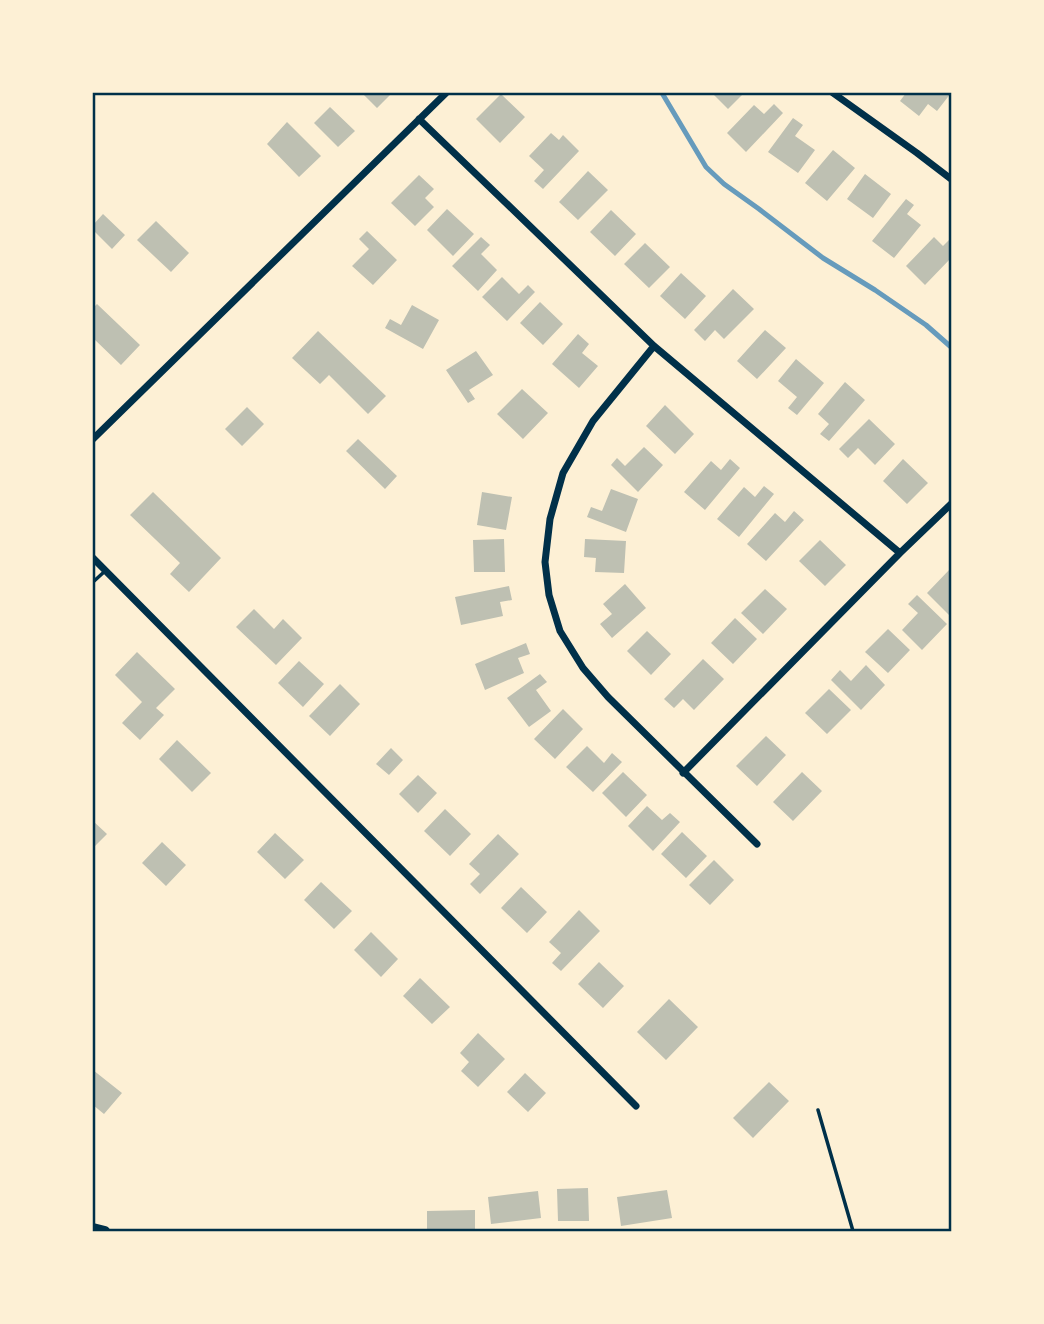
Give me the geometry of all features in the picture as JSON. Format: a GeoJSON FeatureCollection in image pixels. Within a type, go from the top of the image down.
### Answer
{"type":"FeatureCollection","features":[{"type":"Feature","properties":{"kind":"main road"},"geometry":{"type":"LineString","coordinates":[[93,1228],[105,1231]]}},
{"type":"Feature","properties":{"kind":"street"},"geometry":{"type":"LineString","coordinates":[[93,439],[446,93]]}},
{"type":"Feature","properties":{"kind":"street"},"geometry":{"type":"LineString","coordinates":[[833,93],[951,179]]}},
{"type":"Feature","properties":{"kind":"street"},"geometry":{"type":"LineString","coordinates":[[419,119],[654,346],[900,553]]}},
{"type":"Feature","properties":{"kind":"street"},"geometry":{"type":"LineString","coordinates":[[654,346],[593,421],[563,474],[550,519],[545,562],[549,595],[560,631],[583,668],[683,773],[757,844]]}},
{"type":"Feature","properties":{"kind":"street"},"geometry":{"type":"LineString","coordinates":[[683,773],[951,503]]}},
{"type":"Feature","properties":{"kind":"street"},"geometry":{"type":"LineString","coordinates":[[93,558],[636,1106]]}},
{"type":"Feature","properties":{"kind":"lane"},"geometry":{"type":"LineString","coordinates":[[93,582],[106,571]]}},
{"type":"Feature","properties":{"kind":"lane"},"geometry":{"type":"LineString","coordinates":[[818,1110],[853,1231]]}},
{"type":"Feature","properties":{"kind":"building"},"geometry":{"type":"Polygon","coordinates":[[[362,93],[392,93],[377,108],[362,93]]]}},
{"type":"Feature","properties":{"kind":"building"},"geometry":{"type":"Polygon","coordinates":[[[712,93],[744,93],[728,109],[712,93]]]}},
{"type":"Feature","properties":{"kind":"building"},"geometry":{"type":"Polygon","coordinates":[[[906,93],[951,93],[937,111],[928,104],[919,116],[900,101],[906,93]]]}},
{"type":"Feature","properties":{"kind":"building"},"geometry":{"type":"Polygon","coordinates":[[[501,94],[525,117],[500,143],[476,119],[501,94]]]}},
{"type":"Feature","properties":{"kind":"building"},"geometry":{"type":"Polygon","coordinates":[[[774,104],[783,113],[746,152],[727,133],[754,105],[764,114],[774,104]]]}},
{"type":"Feature","properties":{"kind":"building"},"geometry":{"type":"Polygon","coordinates":[[[330,107],[355,131],[338,147],[314,123],[330,107]]]}},
{"type":"Feature","properties":{"kind":"building"},"geometry":{"type":"Polygon","coordinates":[[[793,118],[803,125],[795,136],[815,150],[798,173],[768,152],[793,118]]]}},
{"type":"Feature","properties":{"kind":"building"},"geometry":{"type":"Polygon","coordinates":[[[287,122],[321,156],[299,177],[267,144],[287,122]]]}},
{"type":"Feature","properties":{"kind":"building"},"geometry":{"type":"Polygon","coordinates":[[[551,133],[559,140],[563,135],[579,151],[543,189],[534,181],[544,170],[529,156],[551,133]]]}},
{"type":"Feature","properties":{"kind":"building"},"geometry":{"type":"Polygon","coordinates":[[[833,150],[855,168],[827,201],[805,183],[833,150]]]}},
{"type":"Feature","properties":{"kind":"building"},"geometry":{"type":"Polygon","coordinates":[[[588,171],[608,190],[578,220],[559,202],[588,171]]]}},
{"type":"Feature","properties":{"kind":"building"},"geometry":{"type":"Polygon","coordinates":[[[865,174],[891,194],[873,218],[847,199],[865,174]]]}},
{"type":"Feature","properties":{"kind":"building"},"geometry":{"type":"Polygon","coordinates":[[[419,175],[434,189],[425,198],[434,207],[415,226],[391,203],[419,175]]]}},
{"type":"Feature","properties":{"kind":"building"},"geometry":{"type":"Polygon","coordinates":[[[906,199],[914,205],[907,214],[921,225],[894,258],[872,241],[906,199]]]}},
{"type":"Feature","properties":{"kind":"building"},"geometry":{"type":"Polygon","coordinates":[[[447,209],[474,234],[453,256],[427,230],[447,209]]]}},
{"type":"Feature","properties":{"kind":"building"},"geometry":{"type":"Polygon","coordinates":[[[611,210],[636,234],[615,256],[590,232],[611,210]]]}},
{"type":"Feature","properties":{"kind":"building"},"geometry":{"type":"Polygon","coordinates":[[[103,214],[125,235],[112,249],[93,230],[93,225],[103,214]]]}},
{"type":"Feature","properties":{"kind":"building"},"geometry":{"type":"Polygon","coordinates":[[[156,221],[189,253],[171,272],[137,240],[156,221]]]}},
{"type":"Feature","properties":{"kind":"building"},"geometry":{"type":"Polygon","coordinates":[[[367,231],[397,260],[373,285],[352,266],[369,249],[359,239],[367,231]]]}},
{"type":"Feature","properties":{"kind":"building"},"geometry":{"type":"Polygon","coordinates":[[[481,237],[490,245],[481,254],[497,270],[478,291],[452,266],[481,237]]]}},
{"type":"Feature","properties":{"kind":"building"},"geometry":{"type":"Polygon","coordinates":[[[934,237],[943,246],[951,238],[951,258],[925,285],[906,266],[934,237]]]}},
{"type":"Feature","properties":{"kind":"building"},"geometry":{"type":"Polygon","coordinates":[[[645,243],[670,267],[649,288],[624,264],[645,243]]]}},
{"type":"Feature","properties":{"kind":"building"},"geometry":{"type":"Polygon","coordinates":[[[681,273],[706,296],[685,319],[660,296],[681,273]]]}},
{"type":"Feature","properties":{"kind":"building"},"geometry":{"type":"Polygon","coordinates":[[[502,277],[519,294],[528,285],[535,292],[507,321],[482,297],[502,277]]]}},
{"type":"Feature","properties":{"kind":"building"},"geometry":{"type":"Polygon","coordinates":[[[733,289],[754,309],[724,339],[715,330],[705,341],[694,330],[733,289]]]}},
{"type":"Feature","properties":{"kind":"building"},"geometry":{"type":"Polygon","coordinates":[[[540,302],[563,324],[543,345],[520,323],[540,302]]]}},
{"type":"Feature","properties":{"kind":"building"},"geometry":{"type":"Polygon","coordinates":[[[97,304],[140,345],[121,365],[93,338],[93,308],[97,304]]]}},
{"type":"Feature","properties":{"kind":"building"},"geometry":{"type":"Polygon","coordinates":[[[412,305],[439,320],[423,349],[385,328],[390,319],[401,325],[412,305]]]}},
{"type":"Feature","properties":{"kind":"building"},"geometry":{"type":"Polygon","coordinates":[[[765,330],[786,348],[757,379],[737,361],[765,330]]]}},
{"type":"Feature","properties":{"kind":"building"},"geometry":{"type":"Polygon","coordinates":[[[318,331],[386,396],[368,414],[329,375],[320,384],[292,358],[318,331]]]}},
{"type":"Feature","properties":{"kind":"building"},"geometry":{"type":"Polygon","coordinates":[[[578,334],[589,344],[582,353],[598,366],[579,388],[552,364],[578,334]]]}},
{"type":"Feature","properties":{"kind":"building"},"geometry":{"type":"Polygon","coordinates":[[[476,351],[493,375],[469,390],[475,399],[468,403],[446,370],[476,351]]]}},
{"type":"Feature","properties":{"kind":"building"},"geometry":{"type":"Polygon","coordinates":[[[796,359],[824,383],[797,415],[788,408],[797,397],[778,381],[796,359]]]}},
{"type":"Feature","properties":{"kind":"building"},"geometry":{"type":"Polygon","coordinates":[[[845,382],[865,400],[829,441],[820,434],[829,424],[818,414],[845,382]]]}},
{"type":"Feature","properties":{"kind":"building"},"geometry":{"type":"Polygon","coordinates":[[[522,389],[548,413],[523,439],[497,414],[522,389]]]}},
{"type":"Feature","properties":{"kind":"building"},"geometry":{"type":"Polygon","coordinates":[[[665,405],[694,434],[675,454],[646,426],[665,405]]]}},
{"type":"Feature","properties":{"kind":"building"},"geometry":{"type":"Polygon","coordinates":[[[247,407],[264,424],[242,446],[225,429],[247,407]]]}},
{"type":"Feature","properties":{"kind":"building"},"geometry":{"type":"Polygon","coordinates":[[[869,419],[895,444],[875,465],[858,448],[848,458],[839,449],[869,419]]]}},
{"type":"Feature","properties":{"kind":"building"},"geometry":{"type":"Polygon","coordinates":[[[358,439],[397,476],[385,489],[346,451],[358,439]]]}},
{"type":"Feature","properties":{"kind":"building"},"geometry":{"type":"Polygon","coordinates":[[[644,447],[663,465],[638,492],[611,465],[617,458],[625,466],[644,447]]]}},
{"type":"Feature","properties":{"kind":"building"},"geometry":{"type":"Polygon","coordinates":[[[730,459],[740,468],[705,510],[684,492],[711,461],[721,470],[730,459]]]}},
{"type":"Feature","properties":{"kind":"building"},"geometry":{"type":"Polygon","coordinates":[[[903,459],[928,483],[907,504],[883,481],[903,459]]]}},
{"type":"Feature","properties":{"kind":"building"},"geometry":{"type":"Polygon","coordinates":[[[764,486],[774,494],[739,537],[717,519],[744,487],[755,497],[764,486]]]}},
{"type":"Feature","properties":{"kind":"building"},"geometry":{"type":"Polygon","coordinates":[[[611,489],[638,499],[626,532],[587,517],[591,507],[602,511],[611,489]]]}},
{"type":"Feature","properties":{"kind":"building"},"geometry":{"type":"Polygon","coordinates":[[[153,492],[221,558],[189,592],[170,574],[180,563],[130,515],[153,492]]]}},
{"type":"Feature","properties":{"kind":"building"},"geometry":{"type":"Polygon","coordinates":[[[482,492],[512,497],[506,530],[477,525],[482,492]]]}},
{"type":"Feature","properties":{"kind":"building"},"geometry":{"type":"Polygon","coordinates":[[[794,511],[804,520],[766,561],[747,544],[775,513],[785,522],[794,511]]]}},
{"type":"Feature","properties":{"kind":"building"},"geometry":{"type":"Polygon","coordinates":[[[504,539],[505,572],[474,572],[473,540],[504,539]]]}},
{"type":"Feature","properties":{"kind":"building"},"geometry":{"type":"Polygon","coordinates":[[[585,539],[626,541],[624,573],[595,572],[596,558],[584,557],[585,539]]]}},
{"type":"Feature","properties":{"kind":"building"},"geometry":{"type":"Polygon","coordinates":[[[820,540],[846,565],[825,586],[799,561],[820,540]]]}},
{"type":"Feature","properties":{"kind":"building"},"geometry":{"type":"Polygon","coordinates":[[[950,569],[951,571],[951,617],[927,593],[950,569]]]}},
{"type":"Feature","properties":{"kind":"building"},"geometry":{"type":"Polygon","coordinates":[[[625,584],[646,608],[612,638],[600,624],[612,614],[603,604],[625,584]]]}},
{"type":"Feature","properties":{"kind":"building"},"geometry":{"type":"Polygon","coordinates":[[[509,586],[512,600],[500,602],[503,616],[461,625],[455,597],[509,586]]]}},
{"type":"Feature","properties":{"kind":"building"},"geometry":{"type":"Polygon","coordinates":[[[765,589],[787,609],[763,634],[741,613],[765,589]]]}},
{"type":"Feature","properties":{"kind":"building"},"geometry":{"type":"Polygon","coordinates":[[[917,595],[947,624],[922,650],[902,630],[918,613],[908,604],[917,595]]]}},
{"type":"Feature","properties":{"kind":"building"},"geometry":{"type":"Polygon","coordinates":[[[254,609],[274,629],[283,619],[302,638],[276,665],[236,627],[254,609]]]}},
{"type":"Feature","properties":{"kind":"building"},"geometry":{"type":"Polygon","coordinates":[[[735,618],[757,639],[733,664],[711,643],[735,618]]]}},
{"type":"Feature","properties":{"kind":"building"},"geometry":{"type":"Polygon","coordinates":[[[888,629],[910,650],[888,673],[865,652],[888,629]]]}},
{"type":"Feature","properties":{"kind":"building"},"geometry":{"type":"Polygon","coordinates":[[[647,631],[671,654],[651,675],[627,651],[647,631]]]}},
{"type":"Feature","properties":{"kind":"building"},"geometry":{"type":"Polygon","coordinates":[[[526,643],[530,654],[518,658],[524,673],[485,690],[475,664],[526,643]]]}},
{"type":"Feature","properties":{"kind":"building"},"geometry":{"type":"Polygon","coordinates":[[[137,652],[175,689],[156,708],[164,715],[140,740],[122,723],[142,702],[115,675],[137,652]]]}},
{"type":"Feature","properties":{"kind":"building"},"geometry":{"type":"Polygon","coordinates":[[[703,659],[724,679],[694,710],[683,699],[674,708],[664,699],[703,659]]]}},
{"type":"Feature","properties":{"kind":"building"},"geometry":{"type":"Polygon","coordinates":[[[299,661],[324,684],[303,707],[278,683],[299,661]]]}},
{"type":"Feature","properties":{"kind":"building"},"geometry":{"type":"Polygon","coordinates":[[[866,665],[885,685],[861,710],[831,680],[840,670],[851,681],[866,665]]]}},
{"type":"Feature","properties":{"kind":"building"},"geometry":{"type":"Polygon","coordinates":[[[540,674],[547,682],[536,690],[551,711],[529,727],[507,698],[540,674]]]}},
{"type":"Feature","properties":{"kind":"building"},"geometry":{"type":"Polygon","coordinates":[[[340,684],[360,704],[330,736],[309,716],[340,684]]]}},
{"type":"Feature","properties":{"kind":"building"},"geometry":{"type":"Polygon","coordinates":[[[829,689],[851,710],[827,734],[805,713],[829,689]]]}},
{"type":"Feature","properties":{"kind":"building"},"geometry":{"type":"Polygon","coordinates":[[[563,709],[583,729],[555,759],[534,739],[563,709]]]}},
{"type":"Feature","properties":{"kind":"building"},"geometry":{"type":"Polygon","coordinates":[[[766,736],[786,755],[757,786],[736,766],[766,736]]]}},
{"type":"Feature","properties":{"kind":"building"},"geometry":{"type":"Polygon","coordinates":[[[177,740],[211,773],[192,792],[159,759],[177,740]]]}},
{"type":"Feature","properties":{"kind":"building"},"geometry":{"type":"Polygon","coordinates":[[[587,746],[604,763],[612,753],[622,762],[593,792],[566,767],[587,746]]]}},
{"type":"Feature","properties":{"kind":"building"},"geometry":{"type":"Polygon","coordinates":[[[391,748],[403,760],[389,775],[376,764],[391,748]]]}},
{"type":"Feature","properties":{"kind":"building"},"geometry":{"type":"Polygon","coordinates":[[[623,772],[647,795],[626,817],[602,793],[623,772]]]}},
{"type":"Feature","properties":{"kind":"building"},"geometry":{"type":"Polygon","coordinates":[[[802,772],[822,791],[793,821],[773,802],[802,772]]]}},
{"type":"Feature","properties":{"kind":"building"},"geometry":{"type":"Polygon","coordinates":[[[418,775],[437,793],[418,813],[399,794],[418,775]]]}},
{"type":"Feature","properties":{"kind":"building"},"geometry":{"type":"Polygon","coordinates":[[[647,806],[662,820],[670,813],[680,822],[653,851],[628,826],[647,806]]]}},
{"type":"Feature","properties":{"kind":"building"},"geometry":{"type":"Polygon","coordinates":[[[445,809],[471,834],[450,856],[424,831],[445,809]]]}},
{"type":"Feature","properties":{"kind":"building"},"geometry":{"type":"Polygon","coordinates":[[[93,821],[107,834],[93,848],[93,821]]]}},
{"type":"Feature","properties":{"kind":"building"},"geometry":{"type":"Polygon","coordinates":[[[682,832],[707,856],[686,878],[661,854],[682,832]]]}},
{"type":"Feature","properties":{"kind":"building"},"geometry":{"type":"Polygon","coordinates":[[[275,833],[304,860],[285,879],[257,852],[275,833]]]}},
{"type":"Feature","properties":{"kind":"building"},"geometry":{"type":"Polygon","coordinates":[[[498,834],[519,854],[480,894],[470,884],[480,874],[469,864],[498,834]]]}},
{"type":"Feature","properties":{"kind":"building"},"geometry":{"type":"Polygon","coordinates":[[[162,842],[186,865],[166,886],[142,863],[162,842]]]}},
{"type":"Feature","properties":{"kind":"building"},"geometry":{"type":"Polygon","coordinates":[[[714,860],[734,880],[710,905],[689,885],[714,860]]]}},
{"type":"Feature","properties":{"kind":"building"},"geometry":{"type":"Polygon","coordinates":[[[321,882],[352,911],[334,929],[304,900],[321,882]]]}},
{"type":"Feature","properties":{"kind":"building"},"geometry":{"type":"Polygon","coordinates":[[[521,887],[547,912],[527,933],[501,908],[521,887]]]}},
{"type":"Feature","properties":{"kind":"building"},"geometry":{"type":"Polygon","coordinates":[[[579,910],[600,931],[561,971],[552,963],[561,953],[549,942],[579,910]]]}},
{"type":"Feature","properties":{"kind":"building"},"geometry":{"type":"Polygon","coordinates":[[[371,932],[398,959],[381,977],[354,950],[371,932]]]}},
{"type":"Feature","properties":{"kind":"building"},"geometry":{"type":"Polygon","coordinates":[[[599,962],[624,986],[603,1008],[578,984],[599,962]]]}},
{"type":"Feature","properties":{"kind":"building"},"geometry":{"type":"Polygon","coordinates":[[[420,978],[450,1007],[432,1024],[403,996],[420,978]]]}},
{"type":"Feature","properties":{"kind":"building"},"geometry":{"type":"Polygon","coordinates":[[[669,999],[698,1027],[666,1060],[637,1032],[669,999]]]}},
{"type":"Feature","properties":{"kind":"building"},"geometry":{"type":"Polygon","coordinates":[[[478,1033],[505,1059],[478,1087],[461,1071],[469,1062],[460,1053],[478,1033]]]}},
{"type":"Feature","properties":{"kind":"building"},"geometry":{"type":"Polygon","coordinates":[[[93,1070],[122,1093],[104,1114],[93,1105],[93,1070]]]}},
{"type":"Feature","properties":{"kind":"building"},"geometry":{"type":"Polygon","coordinates":[[[525,1073],[546,1093],[528,1112],[507,1092],[525,1073]]]}},
{"type":"Feature","properties":{"kind":"building"},"geometry":{"type":"Polygon","coordinates":[[[769,1082],[789,1101],[753,1138],[733,1118],[769,1082]]]}},
{"type":"Feature","properties":{"kind":"building"},"geometry":{"type":"Polygon","coordinates":[[[588,1188],[589,1221],[558,1221],[557,1189],[588,1188]]]}},
{"type":"Feature","properties":{"kind":"building"},"geometry":{"type":"Polygon","coordinates":[[[667,1190],[672,1218],[621,1226],[617,1197],[667,1190]]]}},
{"type":"Feature","properties":{"kind":"building"},"geometry":{"type":"Polygon","coordinates":[[[538,1191],[541,1218],[491,1224],[488,1197],[538,1191]]]}},
{"type":"Feature","properties":{"kind":"building"},"geometry":{"type":"Polygon","coordinates":[[[475,1210],[475,1231],[427,1231],[427,1211],[475,1210]]]}},
{"type":"Feature","properties":{"kind":"waterway"},"geometry":{"type":"LineString","coordinates":[[662,93],[706,167],[724,184],[823,258],[926,325],[951,347]]}}]}
